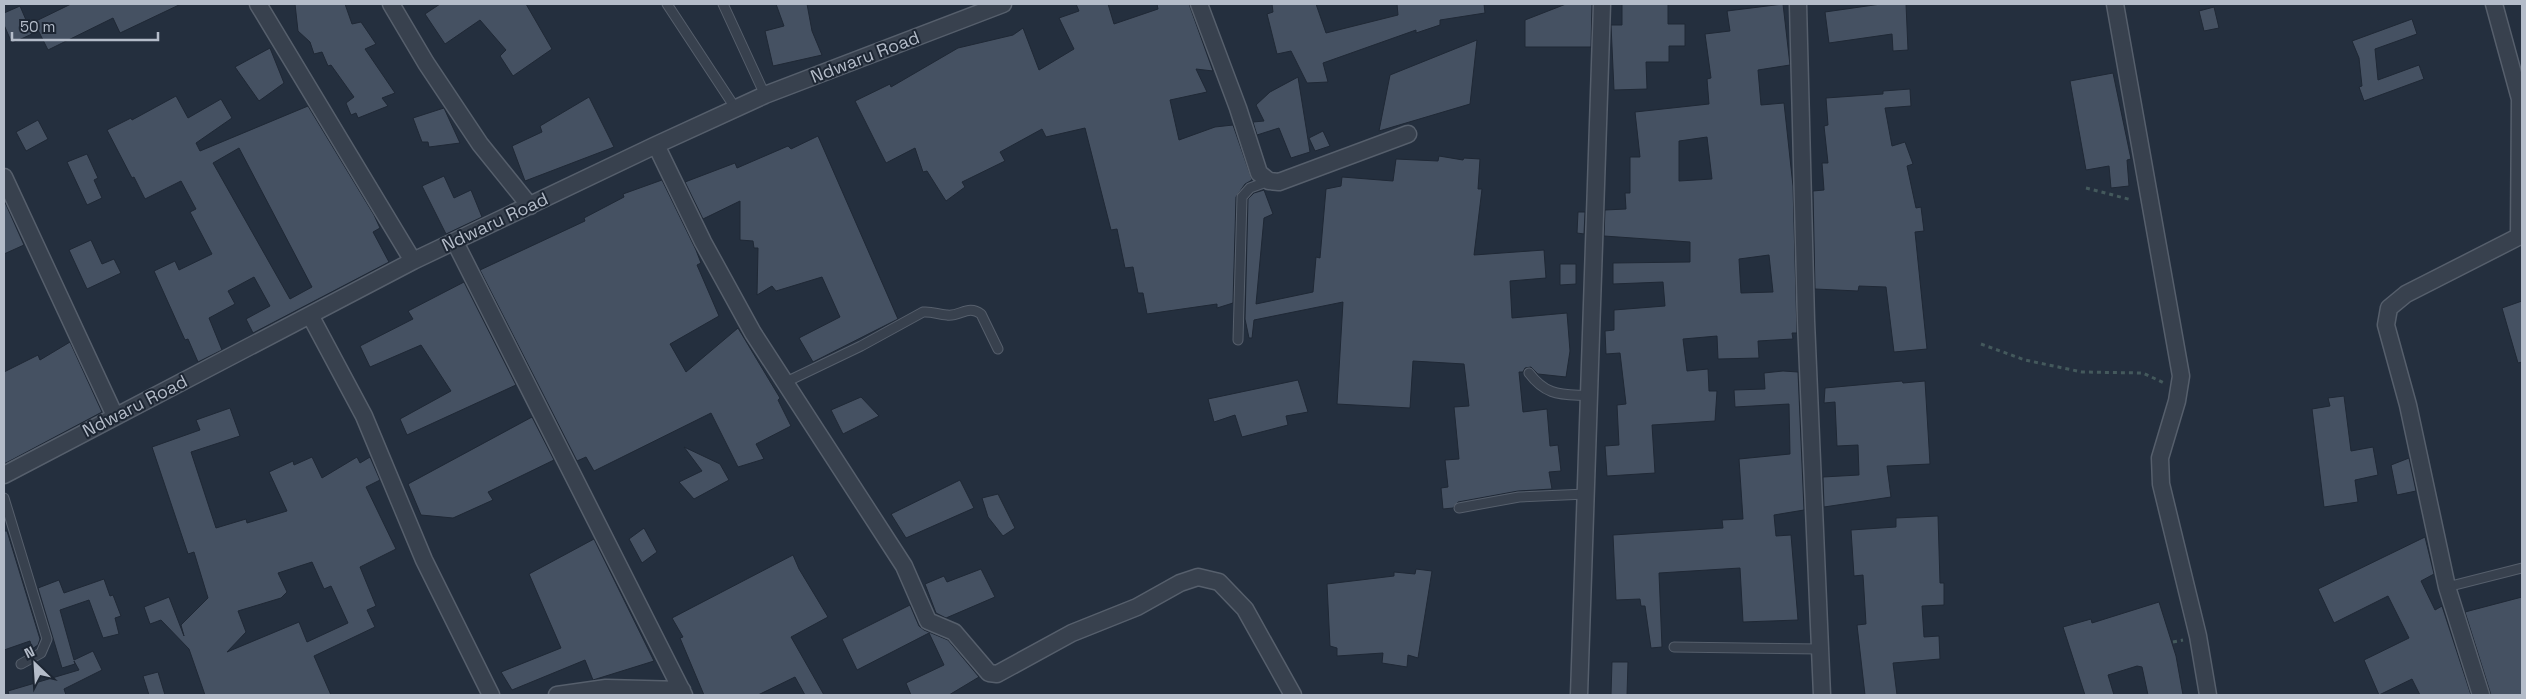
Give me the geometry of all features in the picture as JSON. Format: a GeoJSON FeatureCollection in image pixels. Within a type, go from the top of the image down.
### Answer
{"type":"FeatureCollection","features":[{"type":"Feature","properties":{"kind":"street"},"geometry":{"type":"LineString","coordinates":[[258,4],[413,261]]}},
{"type":"Feature","properties":{"kind":"street"},"geometry":{"type":"LineString","coordinates":[[391,4],[426,63],[480,144],[530,206]]}},
{"type":"Feature","properties":{"kind":"street","name":"Ndwaru Road"},"geometry":{"type":"LineString","coordinates":[[4,475],[413,261],[656,145],[765,94],[1003,4]]}},
{"type":"Feature","properties":{"kind":"street"},"geometry":{"type":"LineString","coordinates":[[1198,4],[1238,108],[1259,173],[1270,181],[1279,182],[1408,134]]}},
{"type":"Feature","properties":{"kind":"street"},"geometry":{"type":"LineString","coordinates":[[1579,695],[1602,4]]}},
{"type":"Feature","properties":{"kind":"street"},"geometry":{"type":"LineString","coordinates":[[1798,4],[1806,321],[1822,695]]}},
{"type":"Feature","properties":{"kind":"street"},"geometry":{"type":"LineString","coordinates":[[2115,4],[2149,205],[2181,376],[2177,401],[2160,458],[2161,484],[2198,636],[2208,695]]}},
{"type":"Feature","properties":{"kind":"street"},"geometry":{"type":"LineString","coordinates":[[2480,695],[2447,587],[2408,405],[2386,325],[2388,308],[2406,294],[2520,236],[2520,99],[2494,4]]}},
{"type":"Feature","properties":{"kind":"street"},"geometry":{"type":"LineString","coordinates":[[656,145],[708,250],[753,333],[904,566],[928,621],[954,632],[989,673],[997,674],[1072,633],[1137,607],[1180,584],[1198,577],[1219,582],[1245,609],[1293,695]]}},
{"type":"Feature","properties":{"kind":"street"},"geometry":{"type":"LineString","coordinates":[[4,177],[115,416]]}},
{"type":"Feature","properties":{"kind":"street"},"geometry":{"type":"LineString","coordinates":[[455,242],[683,692],[606,688],[557,695]]}},
{"type":"Feature","properties":{"kind":"street"},"geometry":{"type":"LineString","coordinates":[[310,315],[364,416],[424,560],[492,695]]}},
{"type":"Feature","properties":{"kind":"lane"},"geometry":{"type":"LineString","coordinates":[[667,4],[736,109]]}},
{"type":"Feature","properties":{"kind":"lane"},"geometry":{"type":"LineString","coordinates":[[723,4],[765,94]]}},
{"type":"Feature","properties":{"kind":"lane"},"geometry":{"type":"LineString","coordinates":[[1238,340],[1242,197],[1250,188],[1270,181]]}},
{"type":"Feature","properties":{"kind":"lane"},"geometry":{"type":"LineString","coordinates":[[786,382],[861,346],[923,312],[934,311],[948,316],[967,310],[976,311],[981,314],[998,349]]}},
{"type":"Feature","properties":{"kind":"lane"},"geometry":{"type":"LineString","coordinates":[[1529,373],[1541,388],[1551,393],[1589,396]]}},
{"type":"Feature","properties":{"kind":"lane"},"geometry":{"type":"LineString","coordinates":[[1459,508],[1519,497],[1586,494]]}},
{"type":"Feature","properties":{"kind":"lane"},"geometry":{"type":"LineString","coordinates":[[4,498],[47,639],[41,653],[21,664]]}},
{"type":"Feature","properties":{"kind":"lane"},"geometry":{"type":"LineString","coordinates":[[2447,587],[2522,568]]}},
{"type":"Feature","properties":{"kind":"lane"},"geometry":{"type":"LineString","coordinates":[[1674,647],[1820,649]]}},
{"type":"Feature","properties":{"kind":"path"},"geometry":{"type":"LineString","coordinates":[[2086,188],[2149,205]]}},
{"type":"Feature","properties":{"kind":"path"},"geometry":{"type":"LineString","coordinates":[[1981,344],[2025,360],[2082,372],[2143,373],[2167,384],[2177,401]]}},
{"type":"Feature","properties":{"kind":"building"},"geometry":{"type":"Polygon","coordinates":[[[71,4],[181,4],[120,33],[113,18],[48,50],[34,22],[71,4]]]}},
{"type":"Feature","properties":{"kind":"building"},"geometry":{"type":"Polygon","coordinates":[[[295,4],[345,4],[352,24],[361,22],[376,44],[365,49],[395,93],[382,98],[388,106],[358,118],[356,113],[351,115],[346,103],[354,97],[331,65],[328,66],[322,52],[314,54],[310,42],[298,31],[295,4]]]}},
{"type":"Feature","properties":{"kind":"building"},"geometry":{"type":"Polygon","coordinates":[[[440,4],[526,4],[552,49],[513,76],[500,56],[506,50],[480,20],[445,44],[425,14],[440,4]]]}},
{"type":"Feature","properties":{"kind":"building"},"geometry":{"type":"Polygon","coordinates":[[[776,4],[807,4],[812,31],[822,55],[773,66],[765,31],[784,26],[776,4]]]}},
{"type":"Feature","properties":{"kind":"building"},"geometry":{"type":"Polygon","coordinates":[[[1076,4],[1108,4],[1114,24],[1158,9],[1157,4],[1189,4],[1213,71],[1196,69],[1207,92],[1170,100],[1179,140],[1215,127],[1233,125],[1252,180],[1245,184],[1236,197],[1233,303],[1217,308],[1217,304],[1147,314],[1143,293],[1138,293],[1133,267],[1125,268],[1117,229],[1111,230],[1085,128],[1046,137],[1042,129],[1000,152],[1005,161],[962,182],[965,187],[946,201],[927,171],[923,172],[915,148],[886,163],[855,101],[890,84],[891,87],[958,48],[1013,35],[1023,28],[1039,70],[1074,49],[1059,18],[1079,11],[1076,4]]]}},
{"type":"Feature","properties":{"kind":"building"},"geometry":{"type":"Polygon","coordinates":[[[1272,4],[1316,4],[1326,33],[1398,15],[1397,4],[1484,4],[1485,13],[1440,20],[1440,25],[1416,33],[1416,30],[1323,63],[1328,82],[1307,83],[1291,51],[1277,54],[1267,14],[1273,12],[1272,4]]]}},
{"type":"Feature","properties":{"kind":"building"},"geometry":{"type":"Polygon","coordinates":[[[1566,4],[1592,4],[1591,47],[1525,47],[1525,20],[1566,4]]]}},
{"type":"Feature","properties":{"kind":"building"},"geometry":{"type":"Polygon","coordinates":[[[1622,4],[1668,4],[1668,24],[1685,24],[1685,46],[1669,46],[1669,62],[1646,62],[1647,89],[1614,90],[1611,25],[1622,25],[1622,4]]]}},
{"type":"Feature","properties":{"kind":"building"},"geometry":{"type":"Polygon","coordinates":[[[1783,4],[1790,65],[1758,70],[1761,105],[1784,103],[1793,186],[1797,333],[1792,333],[1793,339],[1758,341],[1759,358],[1718,359],[1717,336],[1683,339],[1687,371],[1708,369],[1709,391],[1717,391],[1715,421],[1652,425],[1655,473],[1607,476],[1605,446],[1619,445],[1617,405],[1626,404],[1620,353],[1606,354],[1605,331],[1614,330],[1614,310],[1665,306],[1663,282],[1613,284],[1613,263],[1690,262],[1690,242],[1604,236],[1605,210],[1626,209],[1625,193],[1630,193],[1630,157],[1640,157],[1635,112],[1709,104],[1707,79],[1711,78],[1705,34],[1730,31],[1727,11],[1783,4]],[[1707,137],[1679,141],[1679,181],[1712,179],[1707,137]],[[1769,255],[1739,259],[1741,293],[1773,292],[1769,255]]]}},
{"type":"Feature","properties":{"kind":"building"},"geometry":{"type":"Polygon","coordinates":[[[1881,4],[1906,4],[1908,50],[1893,51],[1892,34],[1829,43],[1825,12],[1881,4]]]}},
{"type":"Feature","properties":{"kind":"building"},"geometry":{"type":"Polygon","coordinates":[[[20,6],[32,34],[12,43],[4,25],[4,13],[20,6]]]}},
{"type":"Feature","properties":{"kind":"building"},"geometry":{"type":"Polygon","coordinates":[[[2214,7],[2219,28],[2204,31],[2199,11],[2214,7]]]}},
{"type":"Feature","properties":{"kind":"building"},"geometry":{"type":"Polygon","coordinates":[[[2412,19],[2417,34],[2375,49],[2378,80],[2419,65],[2424,79],[2364,101],[2359,87],[2362,86],[2359,58],[2352,41],[2412,19]]]}},
{"type":"Feature","properties":{"kind":"building"},"geometry":{"type":"Polygon","coordinates":[[[1477,40],[1470,104],[1379,131],[1390,75],[1477,40]]]}},
{"type":"Feature","properties":{"kind":"building"},"geometry":{"type":"Polygon","coordinates":[[[270,48],[284,83],[259,101],[235,67],[270,48]]]}},
{"type":"Feature","properties":{"kind":"building"},"geometry":{"type":"Polygon","coordinates":[[[2113,73],[2131,159],[2127,160],[2129,186],[2111,188],[2109,166],[2086,170],[2070,81],[2113,73]]]}},
{"type":"Feature","properties":{"kind":"building"},"geometry":{"type":"Polygon","coordinates":[[[1298,77],[1310,152],[1291,158],[1279,128],[1257,135],[1253,122],[1264,121],[1256,105],[1270,92],[1298,77]]]}},
{"type":"Feature","properties":{"kind":"building"},"geometry":{"type":"Polygon","coordinates":[[[1910,89],[1911,106],[1885,108],[1892,146],[1905,142],[1913,164],[1907,166],[1916,208],[1921,207],[1924,231],[1915,232],[1927,349],[1894,352],[1886,287],[1859,286],[1858,291],[1815,289],[1813,191],[1824,190],[1822,163],[1828,163],[1824,126],[1828,125],[1826,98],[1883,94],[1883,91],[1910,89]]]}},
{"type":"Feature","properties":{"kind":"building"},"geometry":{"type":"Polygon","coordinates":[[[176,96],[188,118],[221,99],[232,118],[196,143],[200,151],[308,106],[374,215],[380,228],[373,232],[389,262],[253,333],[246,319],[270,306],[254,277],[228,291],[235,304],[209,318],[222,350],[198,362],[188,339],[185,340],[154,271],[175,261],[179,270],[212,254],[190,212],[196,209],[181,181],[145,199],[134,177],[132,178],[107,130],[131,118],[132,120],[176,96]],[[239,148],[213,163],[290,299],[312,287],[239,148]]]}},
{"type":"Feature","properties":{"kind":"building"},"geometry":{"type":"Polygon","coordinates":[[[589,97],[614,147],[525,181],[512,146],[542,132],[540,126],[589,97]]]}},
{"type":"Feature","properties":{"kind":"building"},"geometry":{"type":"Polygon","coordinates":[[[444,108],[460,143],[429,147],[428,142],[422,142],[413,118],[444,108]]]}},
{"type":"Feature","properties":{"kind":"building"},"geometry":{"type":"Polygon","coordinates":[[[38,120],[48,139],[26,151],[16,132],[38,120]]]}},
{"type":"Feature","properties":{"kind":"building"},"geometry":{"type":"Polygon","coordinates":[[[1323,131],[1330,146],[1315,151],[1309,138],[1323,131]]]}},
{"type":"Feature","properties":{"kind":"building"},"geometry":{"type":"Polygon","coordinates":[[[818,136],[898,319],[813,362],[799,338],[840,317],[822,277],[776,291],[772,286],[757,295],[758,248],[754,248],[753,241],[740,240],[740,201],[703,219],[685,182],[735,163],[737,168],[788,146],[791,149],[818,136]]]}},
{"type":"Feature","properties":{"kind":"building"},"geometry":{"type":"Polygon","coordinates":[[[87,154],[98,178],[94,180],[102,198],[87,205],[67,162],[87,154]]]}},
{"type":"Feature","properties":{"kind":"building"},"geometry":{"type":"Polygon","coordinates":[[[1439,156],[1463,160],[1464,158],[1480,159],[1478,189],[1482,189],[1474,255],[1544,250],[1546,278],[1510,281],[1512,318],[1567,313],[1570,351],[1566,377],[1538,374],[1531,367],[1525,368],[1523,372],[1519,372],[1523,412],[1547,409],[1550,446],[1558,445],[1561,471],[1549,472],[1552,489],[1518,491],[1458,502],[1453,508],[1443,509],[1441,488],[1448,487],[1445,460],[1459,459],[1454,407],[1469,406],[1464,364],[1413,361],[1410,408],[1337,404],[1343,302],[1254,320],[1252,338],[1249,338],[1245,319],[1248,199],[1254,193],[1264,190],[1273,214],[1264,218],[1256,304],[1313,292],[1316,257],[1320,258],[1326,189],[1341,186],[1342,177],[1393,181],[1396,159],[1438,161],[1439,156]]]}},
{"type":"Feature","properties":{"kind":"building"},"geometry":{"type":"Polygon","coordinates":[[[444,176],[454,198],[471,190],[482,217],[446,234],[422,186],[444,176]]]}},
{"type":"Feature","properties":{"kind":"building"},"geometry":{"type":"Polygon","coordinates":[[[662,180],[696,250],[701,263],[697,265],[719,316],[670,344],[686,372],[738,328],[780,398],[778,400],[791,426],[756,444],[764,459],[738,467],[711,413],[594,471],[586,457],[577,461],[480,270],[585,221],[584,218],[624,197],[623,194],[662,180]]]}},
{"type":"Feature","properties":{"kind":"building"},"geometry":{"type":"Polygon","coordinates":[[[4,200],[24,245],[4,254],[4,200]]]}},
{"type":"Feature","properties":{"kind":"building"},"geometry":{"type":"Polygon","coordinates":[[[1578,212],[1585,212],[1584,234],[1577,233],[1578,212]]]}},
{"type":"Feature","properties":{"kind":"building"},"geometry":{"type":"Polygon","coordinates":[[[91,240],[102,264],[114,259],[121,273],[87,289],[69,250],[91,240]]]}},
{"type":"Feature","properties":{"kind":"building"},"geometry":{"type":"Polygon","coordinates":[[[1560,264],[1576,264],[1576,284],[1560,285],[1560,264]]]}},
{"type":"Feature","properties":{"kind":"building"},"geometry":{"type":"Polygon","coordinates":[[[464,282],[516,385],[407,435],[400,419],[451,391],[421,345],[370,367],[360,346],[413,319],[408,311],[464,282]]]}},
{"type":"Feature","properties":{"kind":"building"},"geometry":{"type":"Polygon","coordinates":[[[2522,301],[2522,362],[2518,363],[2502,308],[2522,301]]]}},
{"type":"Feature","properties":{"kind":"building"},"geometry":{"type":"Polygon","coordinates":[[[70,342],[102,412],[4,464],[4,372],[38,355],[40,360],[70,342]]]}},
{"type":"Feature","properties":{"kind":"building"},"geometry":{"type":"Polygon","coordinates":[[[1798,372],[1804,510],[1774,515],[1776,536],[1791,535],[1798,620],[1743,622],[1740,568],[1659,573],[1662,647],[1651,648],[1645,606],[1641,606],[1640,599],[1616,600],[1613,535],[1723,528],[1722,520],[1743,519],[1739,459],[1790,454],[1789,404],[1735,407],[1734,390],[1765,389],[1764,373],[1798,372]]]}},
{"type":"Feature","properties":{"kind":"building"},"geometry":{"type":"Polygon","coordinates":[[[1298,380],[1308,412],[1286,416],[1288,425],[1242,437],[1235,415],[1214,422],[1208,399],[1298,380]]]}},
{"type":"Feature","properties":{"kind":"building"},"geometry":{"type":"Polygon","coordinates":[[[1902,381],[1903,383],[1925,381],[1930,464],[1887,466],[1891,497],[1824,507],[1823,477],[1859,475],[1858,445],[1837,446],[1835,402],[1824,403],[1825,388],[1902,381]]]}},
{"type":"Feature","properties":{"kind":"building"},"geometry":{"type":"Polygon","coordinates":[[[2344,396],[2351,451],[2373,447],[2378,475],[2355,480],[2358,502],[2324,507],[2312,409],[2330,406],[2328,398],[2344,396]]]}},
{"type":"Feature","properties":{"kind":"building"},"geometry":{"type":"Polygon","coordinates":[[[861,397],[879,416],[843,434],[831,410],[861,397]]]}},
{"type":"Feature","properties":{"kind":"building"},"geometry":{"type":"Polygon","coordinates":[[[230,408],[240,436],[191,452],[216,528],[246,519],[247,523],[287,511],[269,472],[293,461],[294,465],[312,457],[322,478],[357,457],[360,463],[370,457],[380,480],[366,487],[396,549],[360,567],[376,606],[367,610],[375,627],[314,656],[331,695],[205,695],[189,649],[161,620],[150,624],[144,607],[169,597],[184,636],[181,625],[208,598],[194,552],[188,554],[152,447],[200,430],[196,420],[230,408]],[[312,562],[278,573],[287,592],[281,598],[238,611],[246,632],[227,652],[299,622],[307,642],[348,623],[331,586],[324,589],[312,562]]]}},
{"type":"Feature","properties":{"kind":"building"},"geometry":{"type":"Polygon","coordinates":[[[532,417],[554,460],[488,492],[493,500],[453,518],[421,515],[408,484],[532,417]]]}},
{"type":"Feature","properties":{"kind":"building"},"geometry":{"type":"Polygon","coordinates":[[[684,447],[720,464],[729,480],[694,499],[679,482],[702,471],[684,447]]]}},
{"type":"Feature","properties":{"kind":"building"},"geometry":{"type":"Polygon","coordinates":[[[2409,458],[2416,491],[2397,495],[2391,465],[2409,458]]]}},
{"type":"Feature","properties":{"kind":"building"},"geometry":{"type":"Polygon","coordinates":[[[960,480],[974,508],[906,538],[891,514],[960,480]]]}},
{"type":"Feature","properties":{"kind":"building"},"geometry":{"type":"Polygon","coordinates":[[[998,494],[1015,528],[1003,536],[988,517],[982,498],[998,494]]]}},
{"type":"Feature","properties":{"kind":"building"},"geometry":{"type":"Polygon","coordinates":[[[1938,516],[1940,583],[1944,583],[1944,605],[1922,606],[1924,637],[1939,636],[1940,659],[1893,663],[1897,695],[1865,695],[1857,625],[1866,624],[1863,575],[1854,576],[1851,530],[1896,527],[1896,518],[1938,516]]]}},
{"type":"Feature","properties":{"kind":"building"},"geometry":{"type":"Polygon","coordinates":[[[644,528],[657,552],[642,563],[629,539],[644,528]]]}},
{"type":"Feature","properties":{"kind":"building"},"geometry":{"type":"Polygon","coordinates":[[[4,531],[7,531],[40,639],[38,645],[32,649],[30,641],[4,650],[4,531]]]}},
{"type":"Feature","properties":{"kind":"building"},"geometry":{"type":"Polygon","coordinates":[[[2425,537],[2434,574],[2421,581],[2435,610],[2442,606],[2471,695],[2420,695],[2412,679],[2379,695],[2364,660],[2409,638],[2388,596],[2334,623],[2318,589],[2425,537]]]}},
{"type":"Feature","properties":{"kind":"building"},"geometry":{"type":"Polygon","coordinates":[[[594,539],[654,661],[593,680],[585,660],[512,690],[501,672],[561,648],[529,574],[594,539]]]}},
{"type":"Feature","properties":{"kind":"building"},"geometry":{"type":"Polygon","coordinates":[[[793,555],[799,569],[828,617],[791,637],[824,695],[805,695],[795,677],[758,695],[704,695],[680,638],[683,637],[672,618],[793,555]]]}},
{"type":"Feature","properties":{"kind":"building"},"geometry":{"type":"Polygon","coordinates":[[[981,569],[995,597],[946,618],[936,613],[925,584],[944,576],[947,582],[981,569]]]}},
{"type":"Feature","properties":{"kind":"building"},"geometry":{"type":"Polygon","coordinates":[[[1416,569],[1432,571],[1418,658],[1408,655],[1407,667],[1382,663],[1383,653],[1337,656],[1337,648],[1330,646],[1327,584],[1394,576],[1394,572],[1415,574],[1416,569]]]}},
{"type":"Feature","properties":{"kind":"building"},"geometry":{"type":"Polygon","coordinates":[[[104,579],[110,596],[113,595],[121,616],[115,618],[119,634],[103,638],[89,600],[60,610],[74,660],[93,651],[102,670],[64,689],[66,695],[9,695],[8,691],[79,670],[74,661],[75,664],[62,668],[38,588],[59,580],[64,593],[104,579]]]}},
{"type":"Feature","properties":{"kind":"building"},"geometry":{"type":"Polygon","coordinates":[[[2522,597],[2522,695],[2491,695],[2465,612],[2522,597]]]}},
{"type":"Feature","properties":{"kind":"building"},"geometry":{"type":"Polygon","coordinates":[[[2159,602],[2176,656],[2183,695],[2148,695],[2142,667],[2137,666],[2108,675],[2114,695],[2085,695],[2063,627],[2091,619],[2092,623],[2159,602]]]}},
{"type":"Feature","properties":{"kind":"building"},"geometry":{"type":"Polygon","coordinates":[[[910,605],[919,626],[948,640],[979,677],[949,695],[911,695],[906,683],[944,665],[929,633],[857,670],[842,639],[910,605]]]}},
{"type":"Feature","properties":{"kind":"building"},"geometry":{"type":"Polygon","coordinates":[[[1612,662],[1628,662],[1627,695],[1611,695],[1612,662]]]}},
{"type":"Feature","properties":{"kind":"building"},"geometry":{"type":"Polygon","coordinates":[[[158,672],[165,695],[149,695],[143,676],[158,672]]]}}]}
